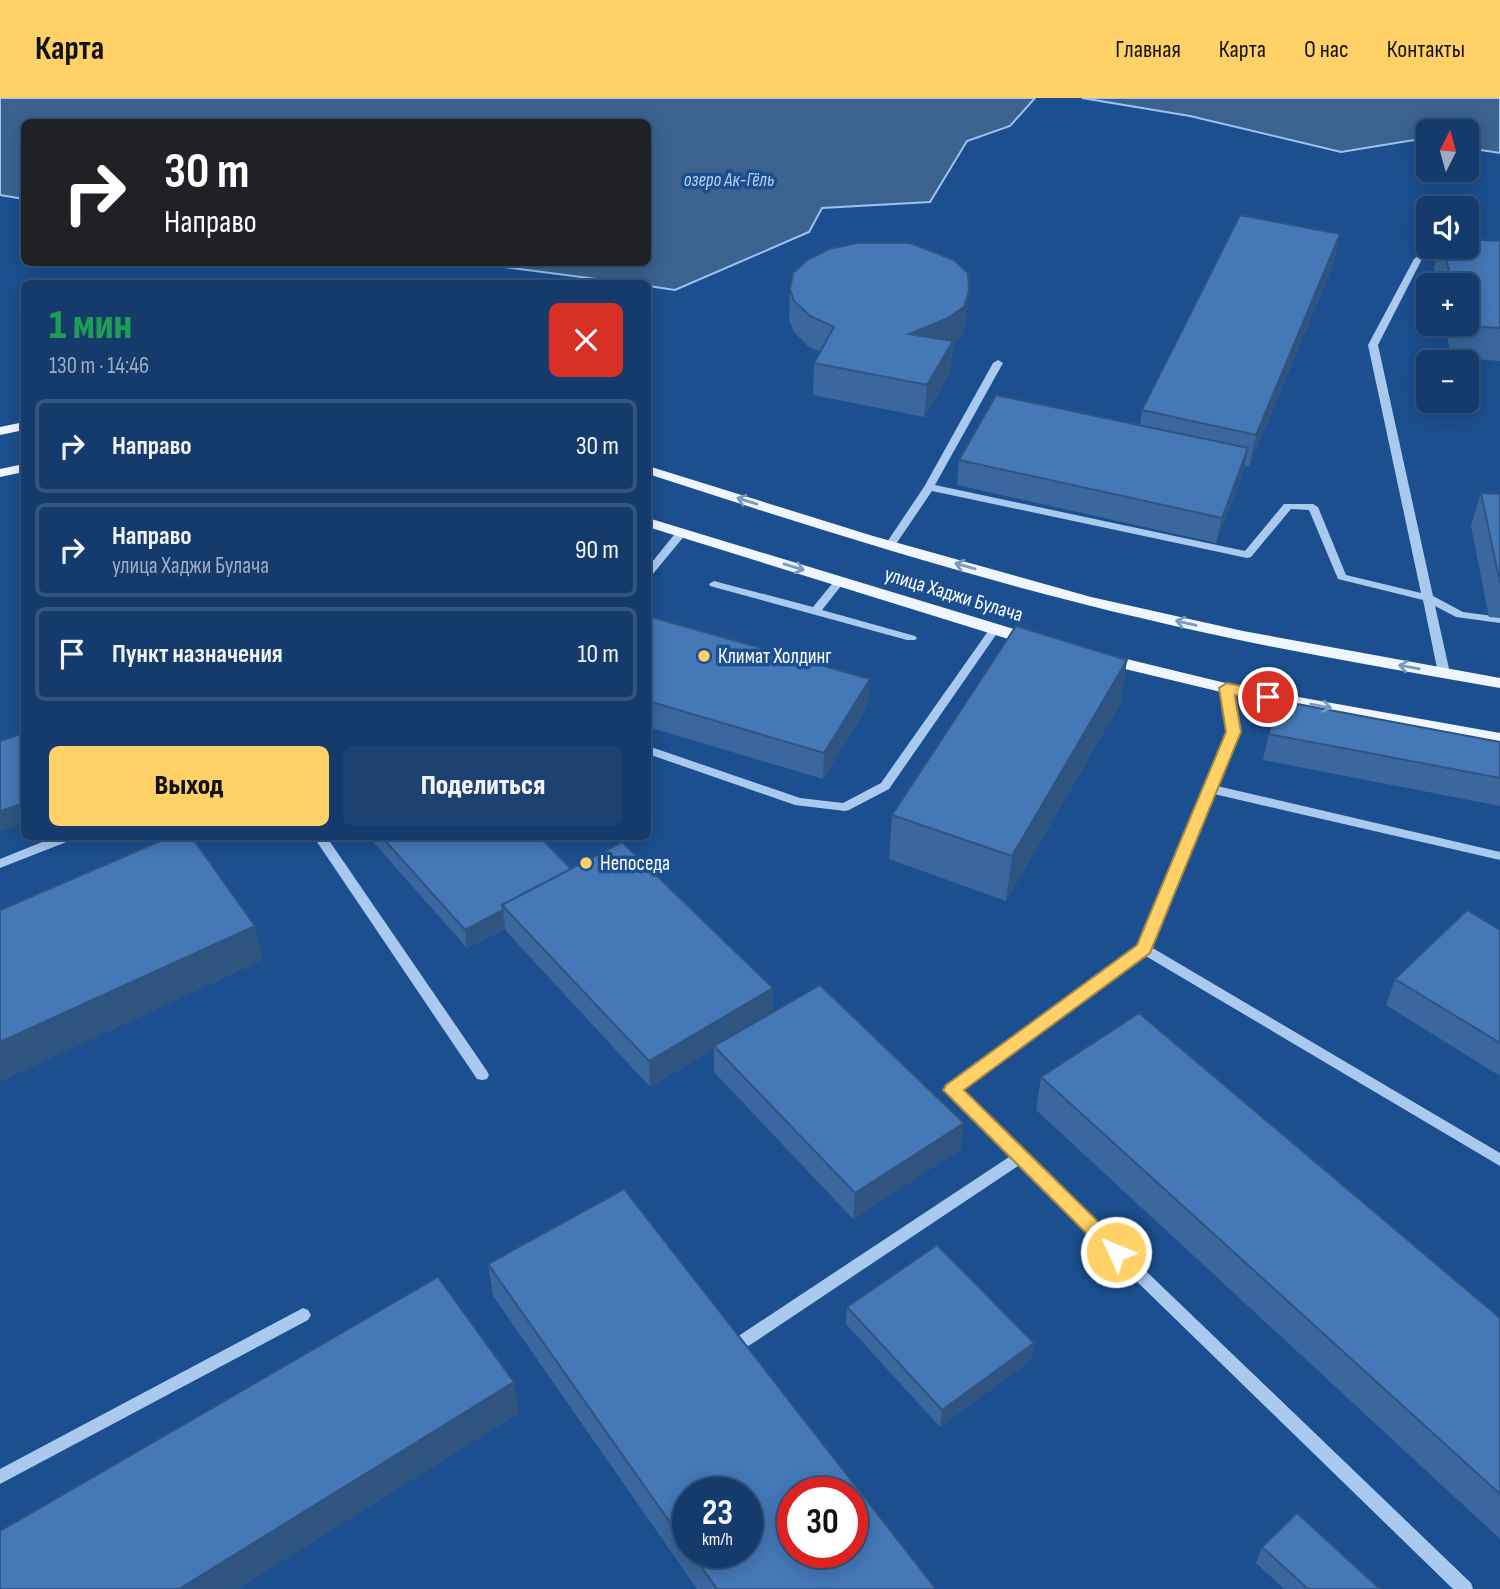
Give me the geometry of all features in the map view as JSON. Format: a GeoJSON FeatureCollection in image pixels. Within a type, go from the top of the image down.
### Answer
{"type":"FeatureCollection","features":[{"type":"Feature","properties":{"kind":"main road"},"geometry":{"type":"LineString","coordinates":[[0,431],[21,427]]}},
{"type":"Feature","properties":{"kind":"main road"},"geometry":{"type":"LineString","coordinates":[[0,473],[21,469]]}},
{"type":"Feature","properties":{"kind":"main road","name":"улица Хаджи Булача"},"geometry":{"type":"LineString","coordinates":[[651,471],[890,545],[1090,601],[1257,639],[1500,683]]}},
{"type":"Feature","properties":{"kind":"main road","name":"улица Хаджи Булача"},"geometry":{"type":"LineString","coordinates":[[651,523],[1050,645]]}},
{"type":"Feature","properties":{"kind":"main road"},"geometry":{"type":"LineString","coordinates":[[1088,655],[1227,688],[1500,739]]}},
{"type":"Feature","properties":{"kind":"street"},"geometry":{"type":"LineString","coordinates":[[1418,259],[1374,345],[1444,673]]}},
{"type":"Feature","properties":{"kind":"street"},"geometry":{"type":"LineString","coordinates":[[890,545],[929,487],[998,363]]}},
{"type":"Feature","properties":{"kind":"street"},"geometry":{"type":"LineString","coordinates":[[929,487],[1247,555],[1288,506],[1312,507],[1342,577],[1428,598],[1460,615],[1500,620]]}},
{"type":"Feature","properties":{"kind":"street"},"geometry":{"type":"LineString","coordinates":[[651,569],[682,532]]}},
{"type":"Feature","properties":{"kind":"street"},"geometry":{"type":"LineString","coordinates":[[815,611],[839,581]]}},
{"type":"Feature","properties":{"kind":"street"},"geometry":{"type":"LineString","coordinates":[[714,584],[911,638]]}},
{"type":"Feature","properties":{"kind":"street"},"geometry":{"type":"LineString","coordinates":[[651,751],[799,802],[845,807],[885,786],[995,629]]}},
{"type":"Feature","properties":{"kind":"street"},"geometry":{"type":"LineString","coordinates":[[1227,688],[1234,732],[1144,949],[952,1090],[1465,1589]]}},
{"type":"Feature","properties":{"kind":"street"},"geometry":{"type":"LineString","coordinates":[[1211,789],[1500,856]]}},
{"type":"Feature","properties":{"kind":"street"},"geometry":{"type":"LineString","coordinates":[[0,864],[60,840]]}},
{"type":"Feature","properties":{"kind":"street"},"geometry":{"type":"LineString","coordinates":[[322,840],[482,1075]]}},
{"type":"Feature","properties":{"kind":"street"},"geometry":{"type":"LineString","coordinates":[[1144,949],[1500,1160]]}},
{"type":"Feature","properties":{"kind":"street"},"geometry":{"type":"LineString","coordinates":[[745,1340],[1020,1158]]}},
{"type":"Feature","properties":{"kind":"street"},"geometry":{"type":"LineString","coordinates":[[0,1477],[303,1315]]}},
{"type":"Feature","properties":{"kind":"water","name":"озеро Ак-Гёль"},"geometry":{"type":"Polygon","coordinates":[[[0,98],[1035,98],[1010,126],[967,141],[930,202],[822,208],[809,232],[675,290],[651,286],[651,280],[604,280],[496,266],[651,266],[651,119],[21,119],[21,198],[0,195],[0,98]]]}},
{"type":"Feature","properties":{"kind":"water"},"geometry":{"type":"Polygon","coordinates":[[[1082,98],[1500,98],[1500,153],[1479,150],[1479,119],[1416,119],[1416,140],[1341,152],[1190,116],[1082,98]]]}},
{"type":"Feature","properties":{"kind":"building"},"geometry":{"type":"Polygon","coordinates":[[[1240,215],[1340,234],[1256,435],[1142,410],[1240,215]]]}},
{"type":"Feature","properties":{"kind":"building"},"geometry":{"type":"Polygon","coordinates":[[[1479,240],[1500,241],[1500,328],[1479,327],[1479,273],[1449,273],[1447,259],[1479,259],[1479,240]]]}},
{"type":"Feature","properties":{"kind":"building"},"geometry":{"type":"Polygon","coordinates":[[[857,243],[910,243],[954,260],[968,273],[969,291],[964,307],[946,319],[909,334],[953,341],[927,385],[814,363],[834,327],[810,316],[794,301],[790,289],[793,273],[807,260],[829,249],[857,243]]]}},
{"type":"Feature","properties":{"kind":"building"},"geometry":{"type":"Polygon","coordinates":[[[996,395],[1248,448],[1222,518],[959,460],[996,395]]]}},
{"type":"Feature","properties":{"kind":"building"},"geometry":{"type":"Polygon","coordinates":[[[1481,493],[1500,494],[1500,583],[1481,493]]]}},
{"type":"Feature","properties":{"kind":"building"},"geometry":{"type":"Polygon","coordinates":[[[651,617],[870,679],[824,753],[651,702],[651,617]]]}},
{"type":"Feature","properties":{"kind":"building"},"geometry":{"type":"Polygon","coordinates":[[[1016,626],[1127,660],[1012,856],[892,815],[1016,626]]]}},
{"type":"Feature","properties":{"kind":"building"},"geometry":{"type":"Polygon","coordinates":[[[1276,700],[1500,742],[1500,778],[1269,734],[1276,700]]]}},
{"type":"Feature","properties":{"kind":"building"},"geometry":{"type":"Polygon","coordinates":[[[21,734],[21,804],[0,811],[0,741],[21,734]]]}},
{"type":"Feature","properties":{"kind":"building"},"geometry":{"type":"Polygon","coordinates":[[[163,840],[194,840],[255,926],[0,1042],[0,910],[163,840]]]}},
{"type":"Feature","properties":{"kind":"building"},"geometry":{"type":"Polygon","coordinates":[[[385,840],[543,840],[571,869],[502,905],[503,910],[465,930],[385,840]]]}},
{"type":"Feature","properties":{"kind":"building"},"geometry":{"type":"Polygon","coordinates":[[[622,842],[773,988],[649,1061],[502,905],[622,842]]]}},
{"type":"Feature","properties":{"kind":"building"},"geometry":{"type":"Polygon","coordinates":[[[1467,910],[1500,930],[1500,1043],[1395,979],[1467,910]]]}},
{"type":"Feature","properties":{"kind":"building"},"geometry":{"type":"Polygon","coordinates":[[[820,985],[964,1123],[855,1193],[714,1046],[820,985]]]}},
{"type":"Feature","properties":{"kind":"building"},"geometry":{"type":"Polygon","coordinates":[[[1139,1013],[1500,1318],[1500,1494],[1041,1077],[1139,1013]]]}},
{"type":"Feature","properties":{"kind":"building"},"geometry":{"type":"Polygon","coordinates":[[[624,1189],[849,1477],[777,1477],[777,1568],[868,1568],[868,1502],[936,1589],[717,1589],[702,1568],[763,1568],[763,1477],[672,1477],[672,1525],[488,1264],[624,1189]]]}},
{"type":"Feature","properties":{"kind":"building"},"geometry":{"type":"Polygon","coordinates":[[[937,1245],[1034,1343],[942,1410],[847,1307],[937,1245]]]}},
{"type":"Feature","properties":{"kind":"building"},"geometry":{"type":"Polygon","coordinates":[[[438,1277],[514,1382],[179,1589],[0,1589],[0,1531],[438,1277]]]}},
{"type":"Feature","properties":{"kind":"building"},"geometry":{"type":"Polygon","coordinates":[[[1297,1513],[1380,1589],[1308,1589],[1262,1547],[1297,1513]]]}},
{"type":"Feature","properties":{"kind":"place","name":"Климат Холдинг"},"geometry":{"type":"Point","coordinates":[704,656]}},
{"type":"Feature","properties":{"kind":"place","name":"Непоседа"},"geometry":{"type":"Point","coordinates":[586,863]}},
{"type":"Feature","properties":{"kind":"route"},"geometry":{"type":"LineString","coordinates":[[1116,1252],[952,1090],[1144,949],[1234,732],[1227,688],[1268,697]]}}]}
